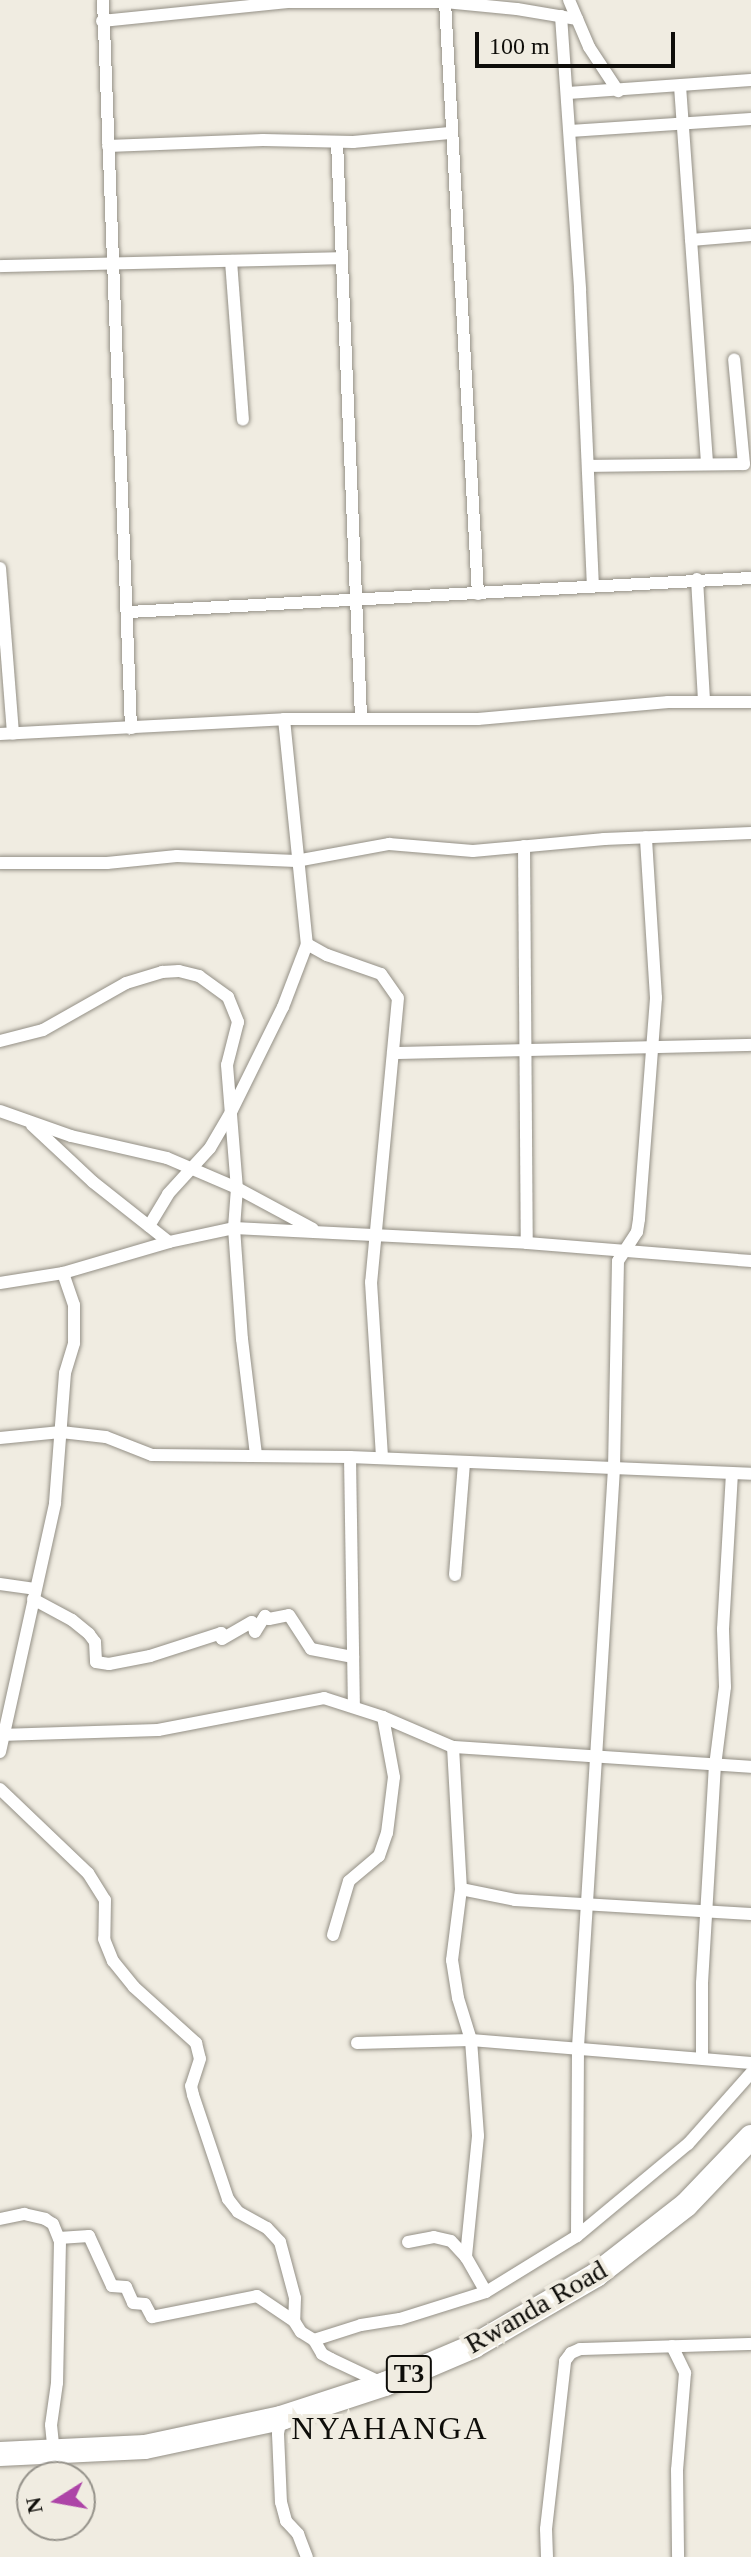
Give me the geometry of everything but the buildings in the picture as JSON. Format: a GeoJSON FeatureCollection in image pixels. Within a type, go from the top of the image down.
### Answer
{"type":"FeatureCollection","features":[{"type":"Feature","properties":{"kind":"highway","name":"Rwanda Road"},"geometry":{"type":"LineString","coordinates":[[0,2454],[145,2447],[281,2418],[385,2384],[474,2346],[596,2275],[686,2205],[751,2137]]}},
{"type":"Feature","properties":{"kind":"street"},"geometry":{"type":"LineString","coordinates":[[103,0],[129,612],[131,728]]}},
{"type":"Feature","properties":{"kind":"street"},"geometry":{"type":"LineString","coordinates":[[569,0],[603,71],[618,91]]}},
{"type":"Feature","properties":{"kind":"street"},"geometry":{"type":"LineString","coordinates":[[102,21],[240,5],[445,2],[513,4],[577,19]]}},
{"type":"Feature","properties":{"kind":"street"},"geometry":{"type":"LineString","coordinates":[[445,2],[478,594]]}},
{"type":"Feature","properties":{"kind":"street"},"geometry":{"type":"LineString","coordinates":[[561,16],[568,93],[593,586]]}},
{"type":"Feature","properties":{"kind":"street"},"geometry":{"type":"LineString","coordinates":[[568,93],[751,80]]}},
{"type":"Feature","properties":{"kind":"street"},"geometry":{"type":"LineString","coordinates":[[680,86],[707,464]]}},
{"type":"Feature","properties":{"kind":"street"},"geometry":{"type":"LineString","coordinates":[[570,131],[751,119]]}},
{"type":"Feature","properties":{"kind":"street"},"geometry":{"type":"LineString","coordinates":[[108,146],[263,140],[337,142],[450,133]]}},
{"type":"Feature","properties":{"kind":"street"},"geometry":{"type":"LineString","coordinates":[[337,142],[359,601],[361,717]]}},
{"type":"Feature","properties":{"kind":"street"},"geometry":{"type":"LineString","coordinates":[[691,240],[751,235]]}},
{"type":"Feature","properties":{"kind":"street"},"geometry":{"type":"LineString","coordinates":[[0,266],[342,258]]}},
{"type":"Feature","properties":{"kind":"street"},"geometry":{"type":"LineString","coordinates":[[231,261],[243,420]]}},
{"type":"Feature","properties":{"kind":"street"},"geometry":{"type":"LineString","coordinates":[[588,466],[744,464],[734,359]]}},
{"type":"Feature","properties":{"kind":"street"},"geometry":{"type":"LineString","coordinates":[[0,576],[7,734],[284,719],[478,719],[704,701],[751,702]]}},
{"type":"Feature","properties":{"kind":"street"},"geometry":{"type":"LineString","coordinates":[[129,612],[751,578]]}},
{"type":"Feature","properties":{"kind":"street"},"geometry":{"type":"LineString","coordinates":[[697,579],[704,701]]}},
{"type":"Feature","properties":{"kind":"street"},"geometry":{"type":"LineString","coordinates":[[149,1226],[168,1194],[210,1148],[231,1112],[283,1007],[307,944],[296,861],[284,719]]}},
{"type":"Feature","properties":{"kind":"street"},"geometry":{"type":"LineString","coordinates":[[0,863],[107,863],[177,856],[296,861],[389,844],[473,851],[646,837],[751,833]]}},
{"type":"Feature","properties":{"kind":"street"},"geometry":{"type":"LineString","coordinates":[[577,2236],[578,2047],[614,1469],[618,1261],[637,1232],[653,1049],[654,936],[646,837]]}},
{"type":"Feature","properties":{"kind":"street"},"geometry":{"type":"LineString","coordinates":[[524,846],[523,1051],[529,1185],[527,1243]]}},
{"type":"Feature","properties":{"kind":"street"},"geometry":{"type":"LineString","coordinates":[[307,944],[327,955],[381,974],[394,988],[398,1009],[371,1282],[382,1458]]}},
{"type":"Feature","properties":{"kind":"street"},"geometry":{"type":"LineString","coordinates":[[0,1041],[43,1030],[126,983],[179,971],[199,976],[228,997],[235,1012],[236,1034],[227,1052],[237,1188],[234,1228],[242,1339],[256,1454]]}},
{"type":"Feature","properties":{"kind":"street"},"geometry":{"type":"LineString","coordinates":[[393,1053],[751,1045]]}},
{"type":"Feature","properties":{"kind":"street"},"geometry":{"type":"LineString","coordinates":[[0,1111],[30,1123],[135,1149],[193,1168],[316,1231]]}},
{"type":"Feature","properties":{"kind":"street"},"geometry":{"type":"LineString","coordinates":[[30,1123],[93,1182],[169,1242]]}},
{"type":"Feature","properties":{"kind":"street"},"geometry":{"type":"LineString","coordinates":[[0,1283],[63,1273],[169,1242],[234,1228],[377,1233],[751,1261]]}},
{"type":"Feature","properties":{"kind":"street"},"geometry":{"type":"LineString","coordinates":[[0,1752],[34,1594],[48,1546],[65,1373],[74,1343],[74,1305],[63,1273]]}},
{"type":"Feature","properties":{"kind":"street"},"geometry":{"type":"LineString","coordinates":[[0,1438],[61,1432],[106,1437],[152,1455],[256,1454],[751,1474]]}},
{"type":"Feature","properties":{"kind":"street"},"geometry":{"type":"LineString","coordinates":[[350,1457],[354,1706]]}},
{"type":"Feature","properties":{"kind":"street"},"geometry":{"type":"LineString","coordinates":[[455,1575],[464,1463]]}},
{"type":"Feature","properties":{"kind":"street"},"geometry":{"type":"LineString","coordinates":[[702,2056],[715,1766],[725,1687],[723,1629],[732,1473]]}},
{"type":"Feature","properties":{"kind":"street"},"geometry":{"type":"LineString","coordinates":[[0,1584],[34,1594],[72,1620],[95,1642],[96,1662],[109,1664],[150,1656],[221,1633],[222,1639],[252,1622],[255,1632],[265,1616],[269,1619],[289,1615],[311,1649],[353,1657]]}},
{"type":"Feature","properties":{"kind":"street"},"geometry":{"type":"LineString","coordinates":[[2,1735],[158,1730],[324,1698],[383,1717],[453,1747],[751,1767]]}},
{"type":"Feature","properties":{"kind":"street"},"geometry":{"type":"LineString","coordinates":[[333,1935],[349,1881],[379,1856],[387,1833],[394,1777],[383,1717]]}},
{"type":"Feature","properties":{"kind":"street"},"geometry":{"type":"LineString","coordinates":[[453,1747],[461,1889],[452,1960],[458,1998],[471,2040],[478,2136],[466,2257]]}},
{"type":"Feature","properties":{"kind":"street"},"geometry":{"type":"LineString","coordinates":[[0,1789],[88,1873],[105,1900],[104,1939],[113,1961],[134,1987],[196,2043],[200,2059],[191,2086],[228,2199],[238,2212],[267,2228],[280,2242],[293,2286],[294,2321]]}},
{"type":"Feature","properties":{"kind":"street"},"geometry":{"type":"LineString","coordinates":[[461,1889],[501,1899],[751,1914]]}},
{"type":"Feature","properties":{"kind":"street"},"geometry":{"type":"LineString","coordinates":[[357,2043],[471,2040],[702,2056],[751,2063]]}},
{"type":"Feature","properties":{"kind":"street"},"geometry":{"type":"LineString","coordinates":[[314,2340],[361,2325],[400,2319],[486,2292],[577,2236],[688,2144],[751,2073]]}},
{"type":"Feature","properties":{"kind":"street"},"geometry":{"type":"LineString","coordinates":[[0,2219],[33,2215],[53,2224],[59,2238],[57,2383],[51,2425],[54,2453]]}},
{"type":"Feature","properties":{"kind":"street"},"geometry":{"type":"LineString","coordinates":[[59,2238],[89,2236],[112,2286],[126,2287],[133,2303],[145,2304],[152,2317],[257,2296],[294,2321],[301,2332],[314,2340],[322,2354],[385,2384]]}},
{"type":"Feature","properties":{"kind":"street"},"geometry":{"type":"LineString","coordinates":[[408,2242],[445,2238],[466,2257],[486,2292]]}},
{"type":"Feature","properties":{"kind":"street"},"geometry":{"type":"LineString","coordinates":[[547,2557],[546,2529],[565,2361],[580,2349],[751,2344]]}},
{"type":"Feature","properties":{"kind":"street"},"geometry":{"type":"LineString","coordinates":[[672,2346],[685,2373],[677,2470],[678,2557]]}},
{"type":"Feature","properties":{"kind":"street"},"geometry":{"type":"LineString","coordinates":[[281,2418],[278,2434],[281,2502],[286,2521],[298,2534],[307,2557]]}},
{"type":"Feature","properties":{"kind":"district","name":"NYAHANGA"},"geometry":{"type":"Point","coordinates":[390,2428]}}]}
